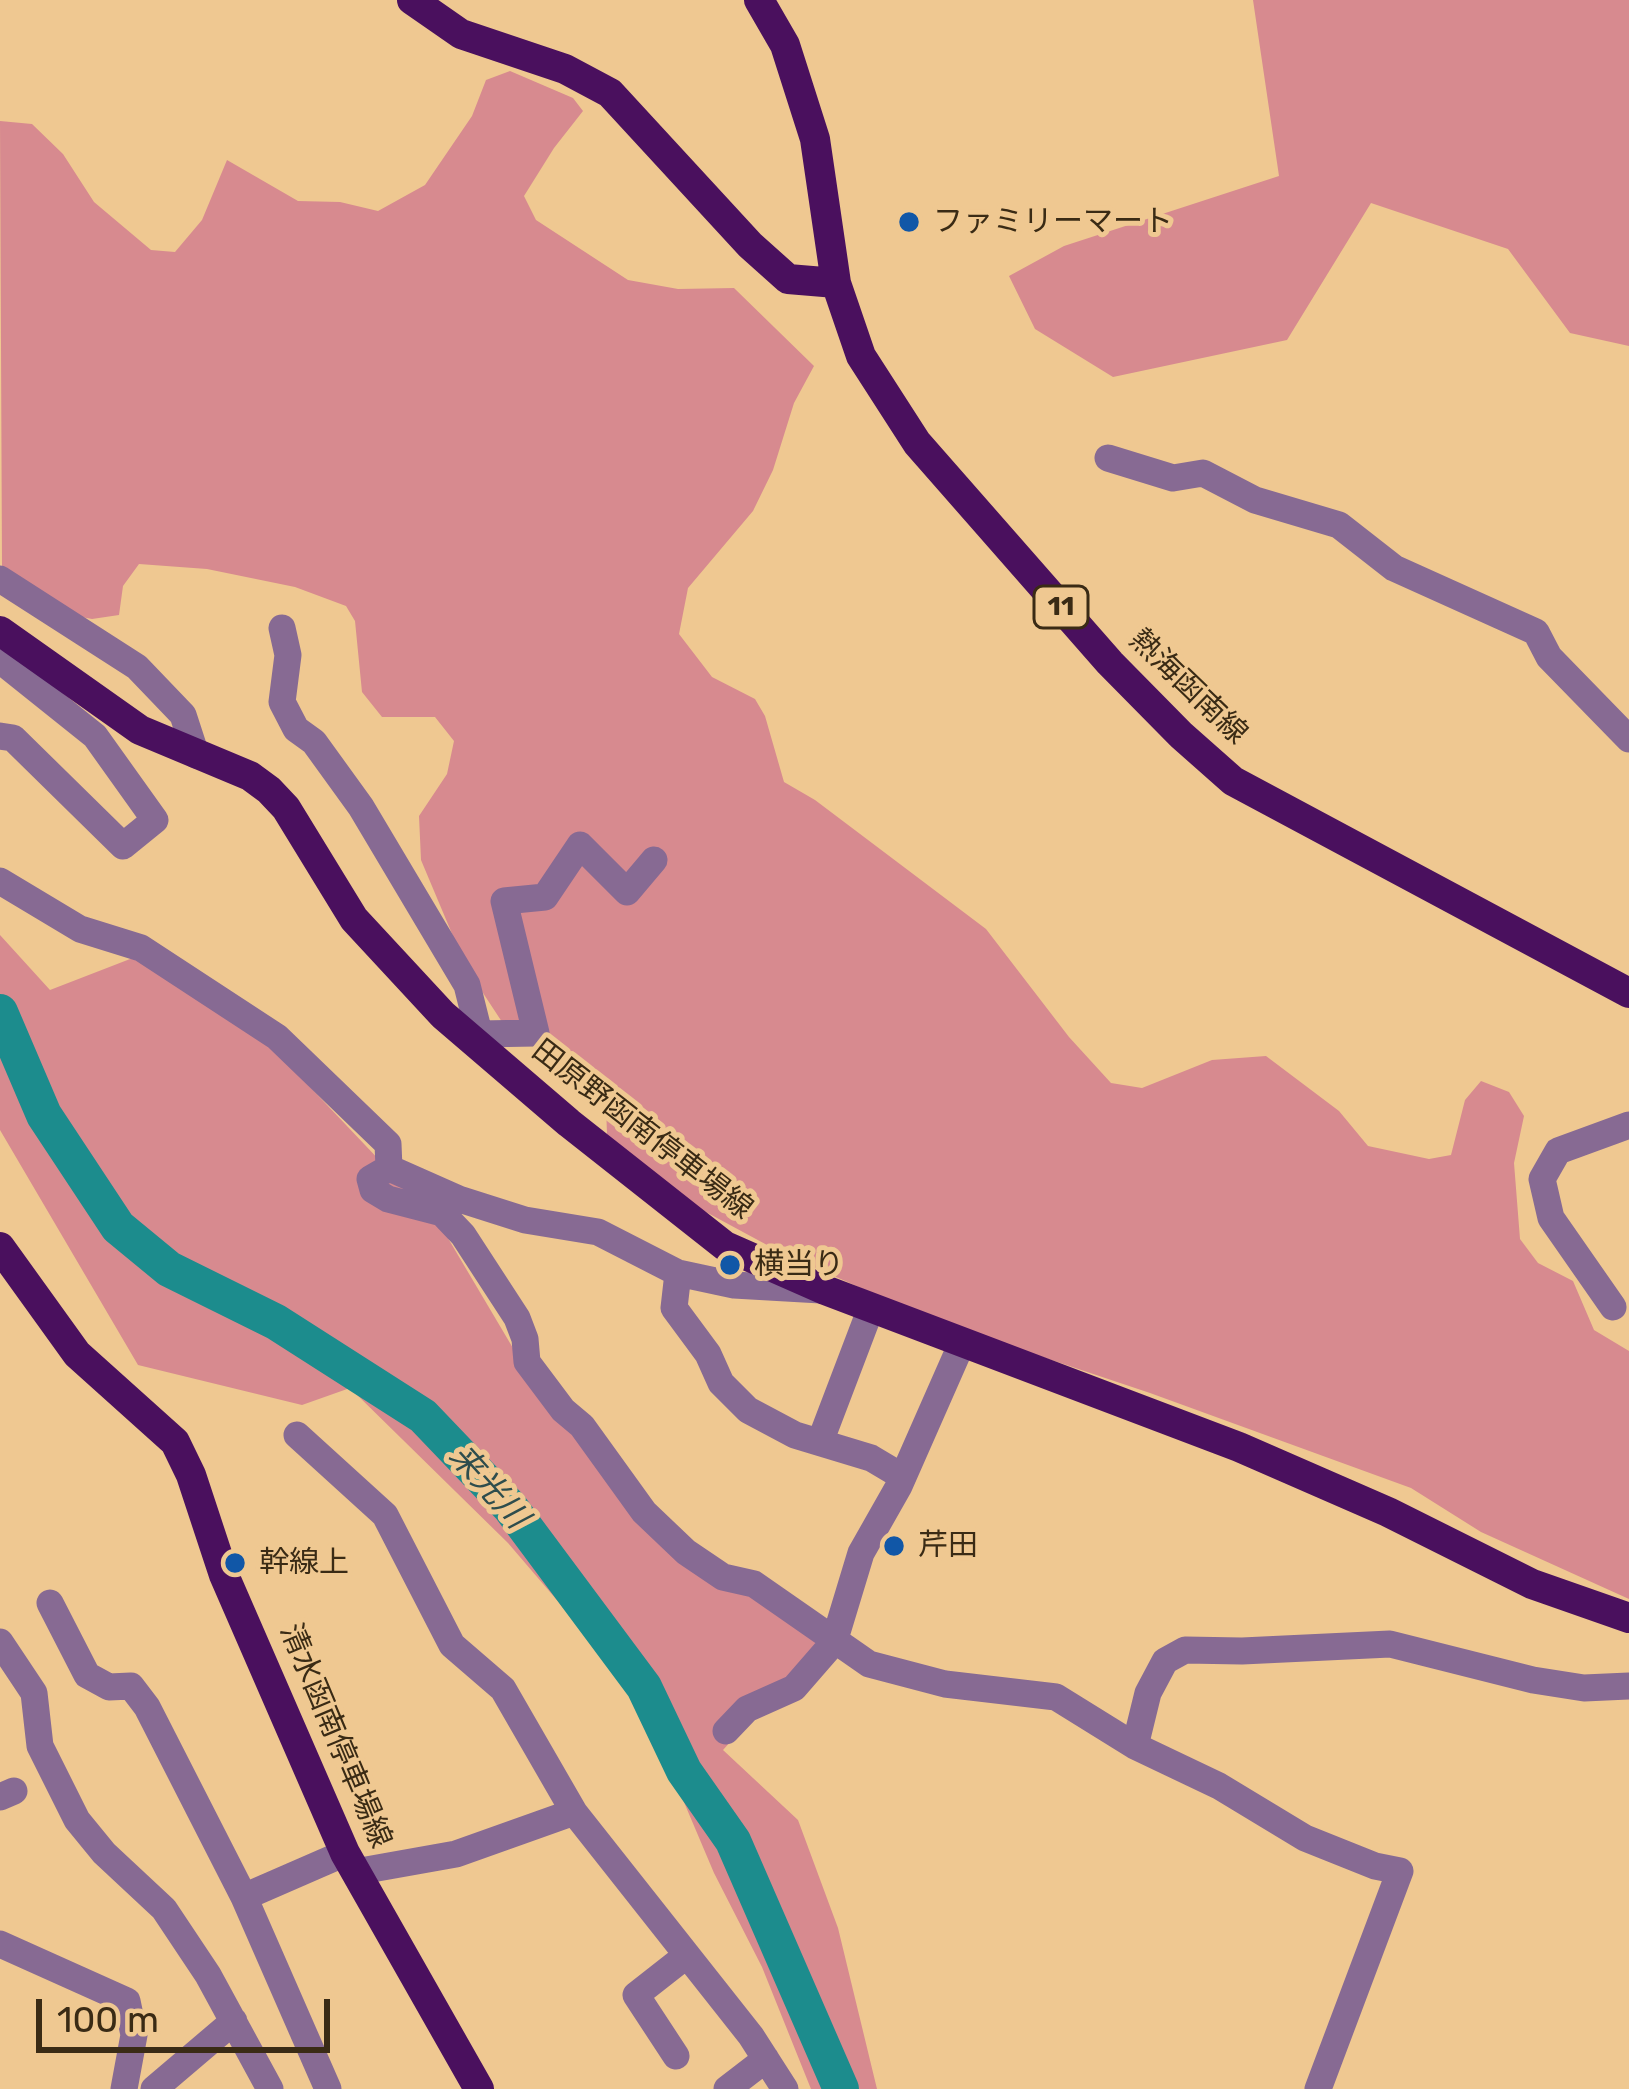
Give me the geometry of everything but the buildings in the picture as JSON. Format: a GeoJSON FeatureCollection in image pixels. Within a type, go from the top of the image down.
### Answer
{"type":"FeatureCollection","features":[{"type":"Feature","properties":{"kind":"main road"},"geometry":{"type":"LineString","coordinates":[[412,0],[461,34],[565,70],[610,92],[750,245],[788,279],[836,283]]}},
{"type":"Feature","properties":{"kind":"main road","name":"熱海函南線"},"geometry":{"type":"LineString","coordinates":[[759,0],[785,45],[815,139],[836,283],[861,356],[916,443],[1111,663],[1233,781],[1629,993]]}},
{"type":"Feature","properties":{"kind":"main road","name":"田原野函南停車場線"},"geometry":{"type":"LineString","coordinates":[[8,637],[140,730],[250,776],[269,790],[286,808],[354,919],[427,998],[725,1246],[871,1308],[1239,1447],[1388,1512],[1532,1584],[1629,1618]]}},
{"type":"Feature","properties":{"kind":"main road","name":"清水函南停車場線"},"geometry":{"type":"LineString","coordinates":[[0,1246],[77,1354],[175,1442],[191,1475],[224,1575],[350,1863],[478,2089]]}},
{"type":"Feature","properties":{"kind":"street"},"geometry":{"type":"LineString","coordinates":[[1108,458],[1173,478],[1203,473],[1255,500],[1339,525],[1394,568],[1537,632],[1550,658],[1629,739]]}},
{"type":"Feature","properties":{"kind":"street"},"geometry":{"type":"LineString","coordinates":[[0,578],[136,668],[183,715],[196,754]]}},
{"type":"Feature","properties":{"kind":"street"},"geometry":{"type":"LineString","coordinates":[[283,628],[288,655],[282,702],[296,729],[314,742],[361,807],[413,895],[466,986],[481,1041],[536,1034],[504,901],[545,897],[580,845],[627,892],[654,860]]}},
{"type":"Feature","properties":{"kind":"street"},"geometry":{"type":"LineString","coordinates":[[0,736],[14,738],[123,846],[155,820],[95,736],[5,664],[8,637]]}},
{"type":"Feature","properties":{"kind":"street"},"geometry":{"type":"LineString","coordinates":[[0,881],[80,929],[141,948],[277,1037],[388,1144],[389,1168]]}},
{"type":"Feature","properties":{"kind":"street"},"geometry":{"type":"LineString","coordinates":[[1612,1307],[1551,1218],[1542,1179],[1558,1150],[1629,1125]]}},
{"type":"Feature","properties":{"kind":"street"},"geometry":{"type":"LineString","coordinates":[[389,1168],[524,1220],[598,1232],[677,1273],[734,1285],[825,1290]]}},
{"type":"Feature","properties":{"kind":"street"},"geometry":{"type":"LineString","coordinates":[[389,1168],[370,1179],[373,1190],[442,1214],[463,1235],[517,1318],[527,1362],[644,1513],[686,1552],[723,1577],[754,1584],[869,1664],[945,1684],[1056,1696],[1136,1746],[1220,1786],[1305,1838],[1400,1871],[1318,2089]]}},
{"type":"Feature","properties":{"kind":"street"},"geometry":{"type":"LineString","coordinates":[[677,1273],[674,1308],[708,1354],[721,1382],[757,1418],[872,1458],[903,1477]]}},
{"type":"Feature","properties":{"kind":"street"},"geometry":{"type":"LineString","coordinates":[[820,1442],[871,1308]]}},
{"type":"Feature","properties":{"kind":"street"},"geometry":{"type":"LineString","coordinates":[[726,1731],[747,1709],[794,1688],[834,1642],[861,1553],[903,1477],[962,1343]]}},
{"type":"Feature","properties":{"kind":"street"},"geometry":{"type":"LineString","coordinates":[[297,1435],[385,1515],[452,1645],[503,1689],[574,1812],[687,1954],[785,2089]]}},
{"type":"Feature","properties":{"kind":"street"},"geometry":{"type":"LineString","coordinates":[[50,1603],[88,1675],[99,1684],[131,1686],[137,1691],[244,1897],[328,2089]]}},
{"type":"Feature","properties":{"kind":"street"},"geometry":{"type":"LineString","coordinates":[[0,1642],[34,1694],[40,1746],[77,1820],[104,1853],[164,1909],[270,2089]]}},
{"type":"Feature","properties":{"kind":"street"},"geometry":{"type":"LineString","coordinates":[[1136,1746],[1156,1677],[1165,1661],[1185,1650],[1390,1643],[1533,1680],[1584,1688],[1629,1687]]}},
{"type":"Feature","properties":{"kind":"street"},"geometry":{"type":"LineString","coordinates":[[244,1897],[350,1863],[456,1854],[574,1812]]}},
{"type":"Feature","properties":{"kind":"street"},"geometry":{"type":"LineString","coordinates":[[0,1943],[127,2001],[134,2035],[124,2089]]}},
{"type":"Feature","properties":{"kind":"street"},"geometry":{"type":"LineString","coordinates":[[676,2056],[636,1995],[687,1954]]}},
{"type":"Feature","properties":{"kind":"street"},"geometry":{"type":"LineString","coordinates":[[154,2089],[234,2021]]}},
{"type":"Feature","properties":{"kind":"street"},"geometry":{"type":"LineString","coordinates":[[727,2089],[766,2059]]}},
{"type":"Feature","properties":{"kind":"shaded area"},"geometry":{"type":"Polygon","coordinates":[[[1253,0],[1629,0],[1629,346],[1570,333],[1508,249],[1371,203],[1287,340],[1113,377],[1035,329],[1009,276],[1064,246],[1279,176],[1253,0]]]}},
{"type":"Feature","properties":{"kind":"shaded area"},"geometry":{"type":"Polygon","coordinates":[[[510,71],[573,98],[583,111],[524,196],[536,220],[628,280],[678,289],[734,288],[814,366],[794,403],[773,470],[753,511],[688,588],[679,634],[712,677],[755,699],[765,716],[784,782],[815,800],[986,929],[1069,1037],[1111,1083],[1142,1088],[1212,1060],[1266,1056],[1339,1111],[1368,1146],[1429,1159],[1451,1155],[1465,1100],[1481,1081],[1509,1092],[1524,1116],[1514,1163],[1520,1239],[1538,1263],[1573,1281],[1594,1330],[1629,1351],[1629,1599],[1481,1532],[1411,1488],[935,1321],[780,1252],[680,1198],[607,1134],[606,1106],[551,1054],[504,1025],[466,967],[421,860],[419,816],[447,774],[454,741],[435,717],[382,717],[362,692],[355,621],[346,606],[295,587],[207,569],[139,564],[123,586],[119,615],[92,619],[66,614],[2,567],[0,121],[32,124],[63,154],[94,202],[151,250],[175,252],[202,220],[227,160],[298,201],[340,202],[378,211],[425,185],[472,116],[486,80],[510,71]]]}},
{"type":"Feature","properties":{"kind":"shaded area"},"geometry":{"type":"Polygon","coordinates":[[[0,935],[50,990],[143,954],[273,1048],[439,1223],[536,1387],[696,1574],[753,1595],[821,1640],[723,1750],[798,1820],[838,1928],[877,2089],[811,2089],[762,1967],[714,1873],[639,1696],[508,1543],[350,1388],[302,1405],[138,1365],[0,1130],[0,935]]]}},
{"type":"Feature","properties":{"kind":"waterway","name":"来光川"},"geometry":{"type":"LineString","coordinates":[[0,1012],[44,1115],[118,1227],[169,1269],[276,1322],[423,1416],[510,1507],[644,1687],[684,1771],[733,1841],[841,2089]]}},
{"type":"Feature","properties":{"kind":"place","name":"ファミリーマート"},"geometry":{"type":"Point","coordinates":[909,222]}},
{"type":"Feature","properties":{"kind":"place","name":"横当り"},"geometry":{"type":"Point","coordinates":[730,1265]}},
{"type":"Feature","properties":{"kind":"place","name":"芹田"},"geometry":{"type":"Point","coordinates":[894,1546]}},
{"type":"Feature","properties":{"kind":"place","name":"幹線上"},"geometry":{"type":"Point","coordinates":[235,1563]}}]}
